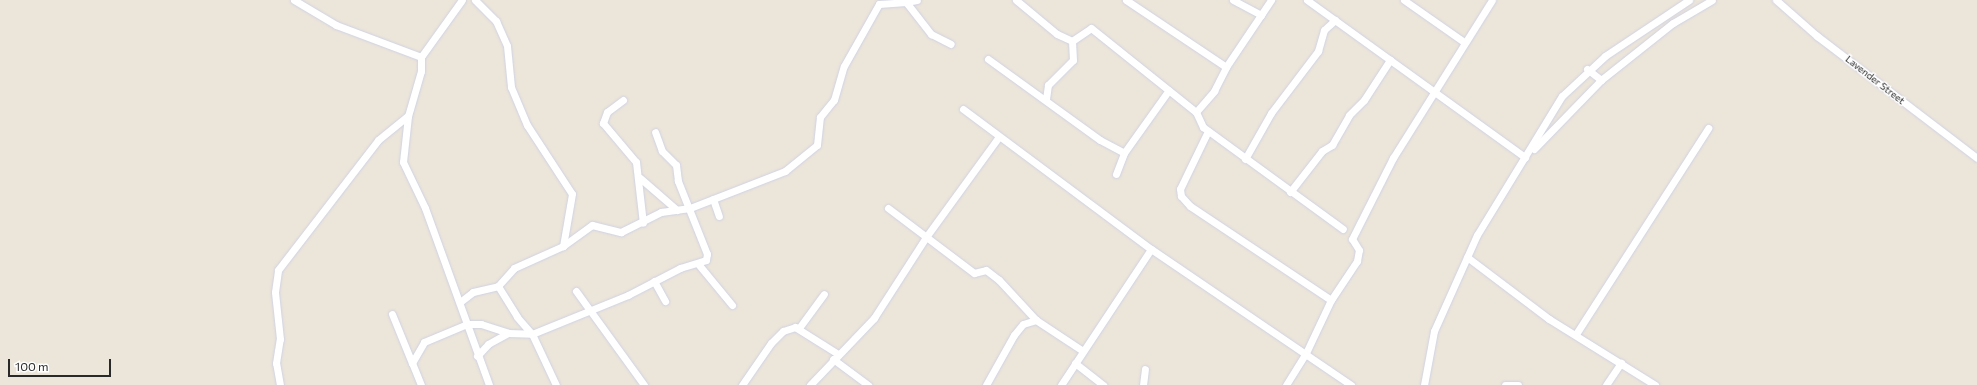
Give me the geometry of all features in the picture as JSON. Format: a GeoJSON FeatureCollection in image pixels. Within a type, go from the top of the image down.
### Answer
{"type":"FeatureCollection","features":[{"type":"Feature","properties":{"kind":"street"},"geometry":{"type":"LineString","coordinates":[[294,0],[336,25],[421,58]]}},
{"type":"Feature","properties":{"kind":"street"},"geometry":{"type":"LineString","coordinates":[[462,0],[421,58],[421,71],[408,116],[403,162],[425,208],[460,302],[477,356],[490,385]]}},
{"type":"Feature","properties":{"kind":"street"},"geometry":{"type":"LineString","coordinates":[[476,0],[496,21],[507,46],[511,88],[527,125],[572,194],[563,246]]}},
{"type":"Feature","properties":{"kind":"street"},"geometry":{"type":"LineString","coordinates":[[460,302],[473,292],[498,286],[514,268],[563,246],[592,225],[621,232],[643,223],[661,212],[690,208],[785,172],[817,145],[820,117],[834,100],[844,66],[878,4],[917,0]]}},
{"type":"Feature","properties":{"kind":"street"},"geometry":{"type":"LineString","coordinates":[[1016,0],[1057,34],[1072,41]]}},
{"type":"Feature","properties":{"kind":"street"},"geometry":{"type":"LineString","coordinates":[[1126,0],[1226,67]]}},
{"type":"Feature","properties":{"kind":"street"},"geometry":{"type":"LineString","coordinates":[[1233,0],[1261,15]]}},
{"type":"Feature","properties":{"kind":"street"},"geometry":{"type":"LineString","coordinates":[[1196,112],[1214,92],[1226,67],[1271,0]]}},
{"type":"Feature","properties":{"kind":"street"},"geometry":{"type":"LineString","coordinates":[[1307,0],[1525,157]]}},
{"type":"Feature","properties":{"kind":"street"},"geometry":{"type":"LineString","coordinates":[[1404,0],[1415,3],[1464,42]]}},
{"type":"Feature","properties":{"kind":"street"},"geometry":{"type":"LineString","coordinates":[[1286,385],[1305,355],[1331,300],[1357,261],[1358,250],[1352,240],[1372,200],[1464,42],[1492,0]]}},
{"type":"Feature","properties":{"kind":"street"},"geometry":{"type":"LineString","coordinates":[[1424,385],[1430,342],[1467,257],[1562,96],[1587,69],[1689,0]]}},
{"type":"Feature","properties":{"kind":"street"},"geometry":{"type":"LineString","coordinates":[[1525,157],[1601,80],[1673,23],[1712,0]]}},
{"type":"Feature","properties":{"kind":"street","name":"Lavender Street"},"geometry":{"type":"LineString","coordinates":[[1776,0],[1817,36],[1977,158]]}},
{"type":"Feature","properties":{"kind":"street"},"geometry":{"type":"LineString","coordinates":[[906,2],[930,34],[952,44]]}},
{"type":"Feature","properties":{"kind":"street"},"geometry":{"type":"LineString","coordinates":[[1245,159],[1271,113],[1318,51],[1324,30],[1334,20]]}},
{"type":"Feature","properties":{"kind":"street"},"geometry":{"type":"LineString","coordinates":[[1072,41],[1092,28],[1196,112],[1197,120],[1208,131],[1343,229]]}},
{"type":"Feature","properties":{"kind":"street"},"geometry":{"type":"LineString","coordinates":[[1046,99],[1048,85],[1073,60],[1072,41]]}},
{"type":"Feature","properties":{"kind":"street"},"geometry":{"type":"LineString","coordinates":[[988,59],[1046,99],[1100,140],[1124,152]]}},
{"type":"Feature","properties":{"kind":"street"},"geometry":{"type":"LineString","coordinates":[[1290,192],[1322,151],[1332,145],[1349,114],[1364,100],[1390,60]]}},
{"type":"Feature","properties":{"kind":"street"},"geometry":{"type":"LineString","coordinates":[[1587,69],[1601,80]]}},
{"type":"Feature","properties":{"kind":"street"},"geometry":{"type":"LineString","coordinates":[[1116,174],[1124,152],[1170,90]]}},
{"type":"Feature","properties":{"kind":"street"},"geometry":{"type":"LineString","coordinates":[[622,100],[607,112],[603,123],[636,162],[640,178],[643,223]]}},
{"type":"Feature","properties":{"kind":"street"},"geometry":{"type":"LineString","coordinates":[[963,109],[998,138],[1151,249],[1351,385]]}},
{"type":"Feature","properties":{"kind":"street"},"geometry":{"type":"LineString","coordinates":[[280,385],[276,363],[280,339],[275,292],[278,270],[378,140],[408,116]]}},
{"type":"Feature","properties":{"kind":"street"},"geometry":{"type":"LineString","coordinates":[[1576,334],[1708,128]]}},
{"type":"Feature","properties":{"kind":"street"},"geometry":{"type":"LineString","coordinates":[[1208,131],[1180,189],[1181,196],[1190,206],[1331,300]]}},
{"type":"Feature","properties":{"kind":"street"},"geometry":{"type":"LineString","coordinates":[[412,363],[424,342],[467,324],[481,324],[508,333],[532,334],[592,311],[680,268],[699,265],[707,254],[678,181],[676,165],[662,151],[656,132]]}},
{"type":"Feature","properties":{"kind":"street"},"geometry":{"type":"LineString","coordinates":[[810,385],[835,357],[874,318],[926,237],[998,138]]}},
{"type":"Feature","properties":{"kind":"street"},"geometry":{"type":"LineString","coordinates":[[640,178],[677,210]]}},
{"type":"Feature","properties":{"kind":"street"},"geometry":{"type":"LineString","coordinates":[[713,200],[719,216]]}},
{"type":"Feature","properties":{"kind":"street"},"geometry":{"type":"LineString","coordinates":[[888,208],[974,273],[986,270],[999,280],[1036,320],[1083,351]]}},
{"type":"Feature","properties":{"kind":"street"},"geometry":{"type":"LineString","coordinates":[[1061,385],[1151,249]]}},
{"type":"Feature","properties":{"kind":"street"},"geometry":{"type":"LineString","coordinates":[[1467,257],[1549,319],[1621,362],[1655,385]]}},
{"type":"Feature","properties":{"kind":"street"},"geometry":{"type":"LineString","coordinates":[[699,265],[732,305]]}},
{"type":"Feature","properties":{"kind":"street"},"geometry":{"type":"LineString","coordinates":[[654,281],[665,301]]}},
{"type":"Feature","properties":{"kind":"street"},"geometry":{"type":"LineString","coordinates":[[498,286],[516,317],[532,334],[556,385]]}},
{"type":"Feature","properties":{"kind":"street"},"geometry":{"type":"LineString","coordinates":[[576,291],[592,311],[644,385]]}},
{"type":"Feature","properties":{"kind":"street"},"geometry":{"type":"LineString","coordinates":[[742,385],[752,366],[771,343],[783,331],[799,328],[824,294]]}},
{"type":"Feature","properties":{"kind":"street"},"geometry":{"type":"LineString","coordinates":[[392,314],[421,385]]}},
{"type":"Feature","properties":{"kind":"street"},"geometry":{"type":"LineString","coordinates":[[986,385],[1014,335],[1023,324],[1036,320]]}},
{"type":"Feature","properties":{"kind":"street"},"geometry":{"type":"LineString","coordinates":[[799,328],[868,385]]}},
{"type":"Feature","properties":{"kind":"street"},"geometry":{"type":"LineString","coordinates":[[477,356],[488,344],[508,333]]}},
{"type":"Feature","properties":{"kind":"street"},"geometry":{"type":"LineString","coordinates":[[1606,385],[1621,362]]}},
{"type":"Feature","properties":{"kind":"street"},"geometry":{"type":"LineString","coordinates":[[1075,363],[1103,385]]}},
{"type":"Feature","properties":{"kind":"street"},"geometry":{"type":"LineString","coordinates":[[1143,385],[1145,369]]}},
{"type":"Feature","properties":{"kind":"street"},"geometry":{"type":"LineString","coordinates":[[1505,385],[1518,385]]}}]}
